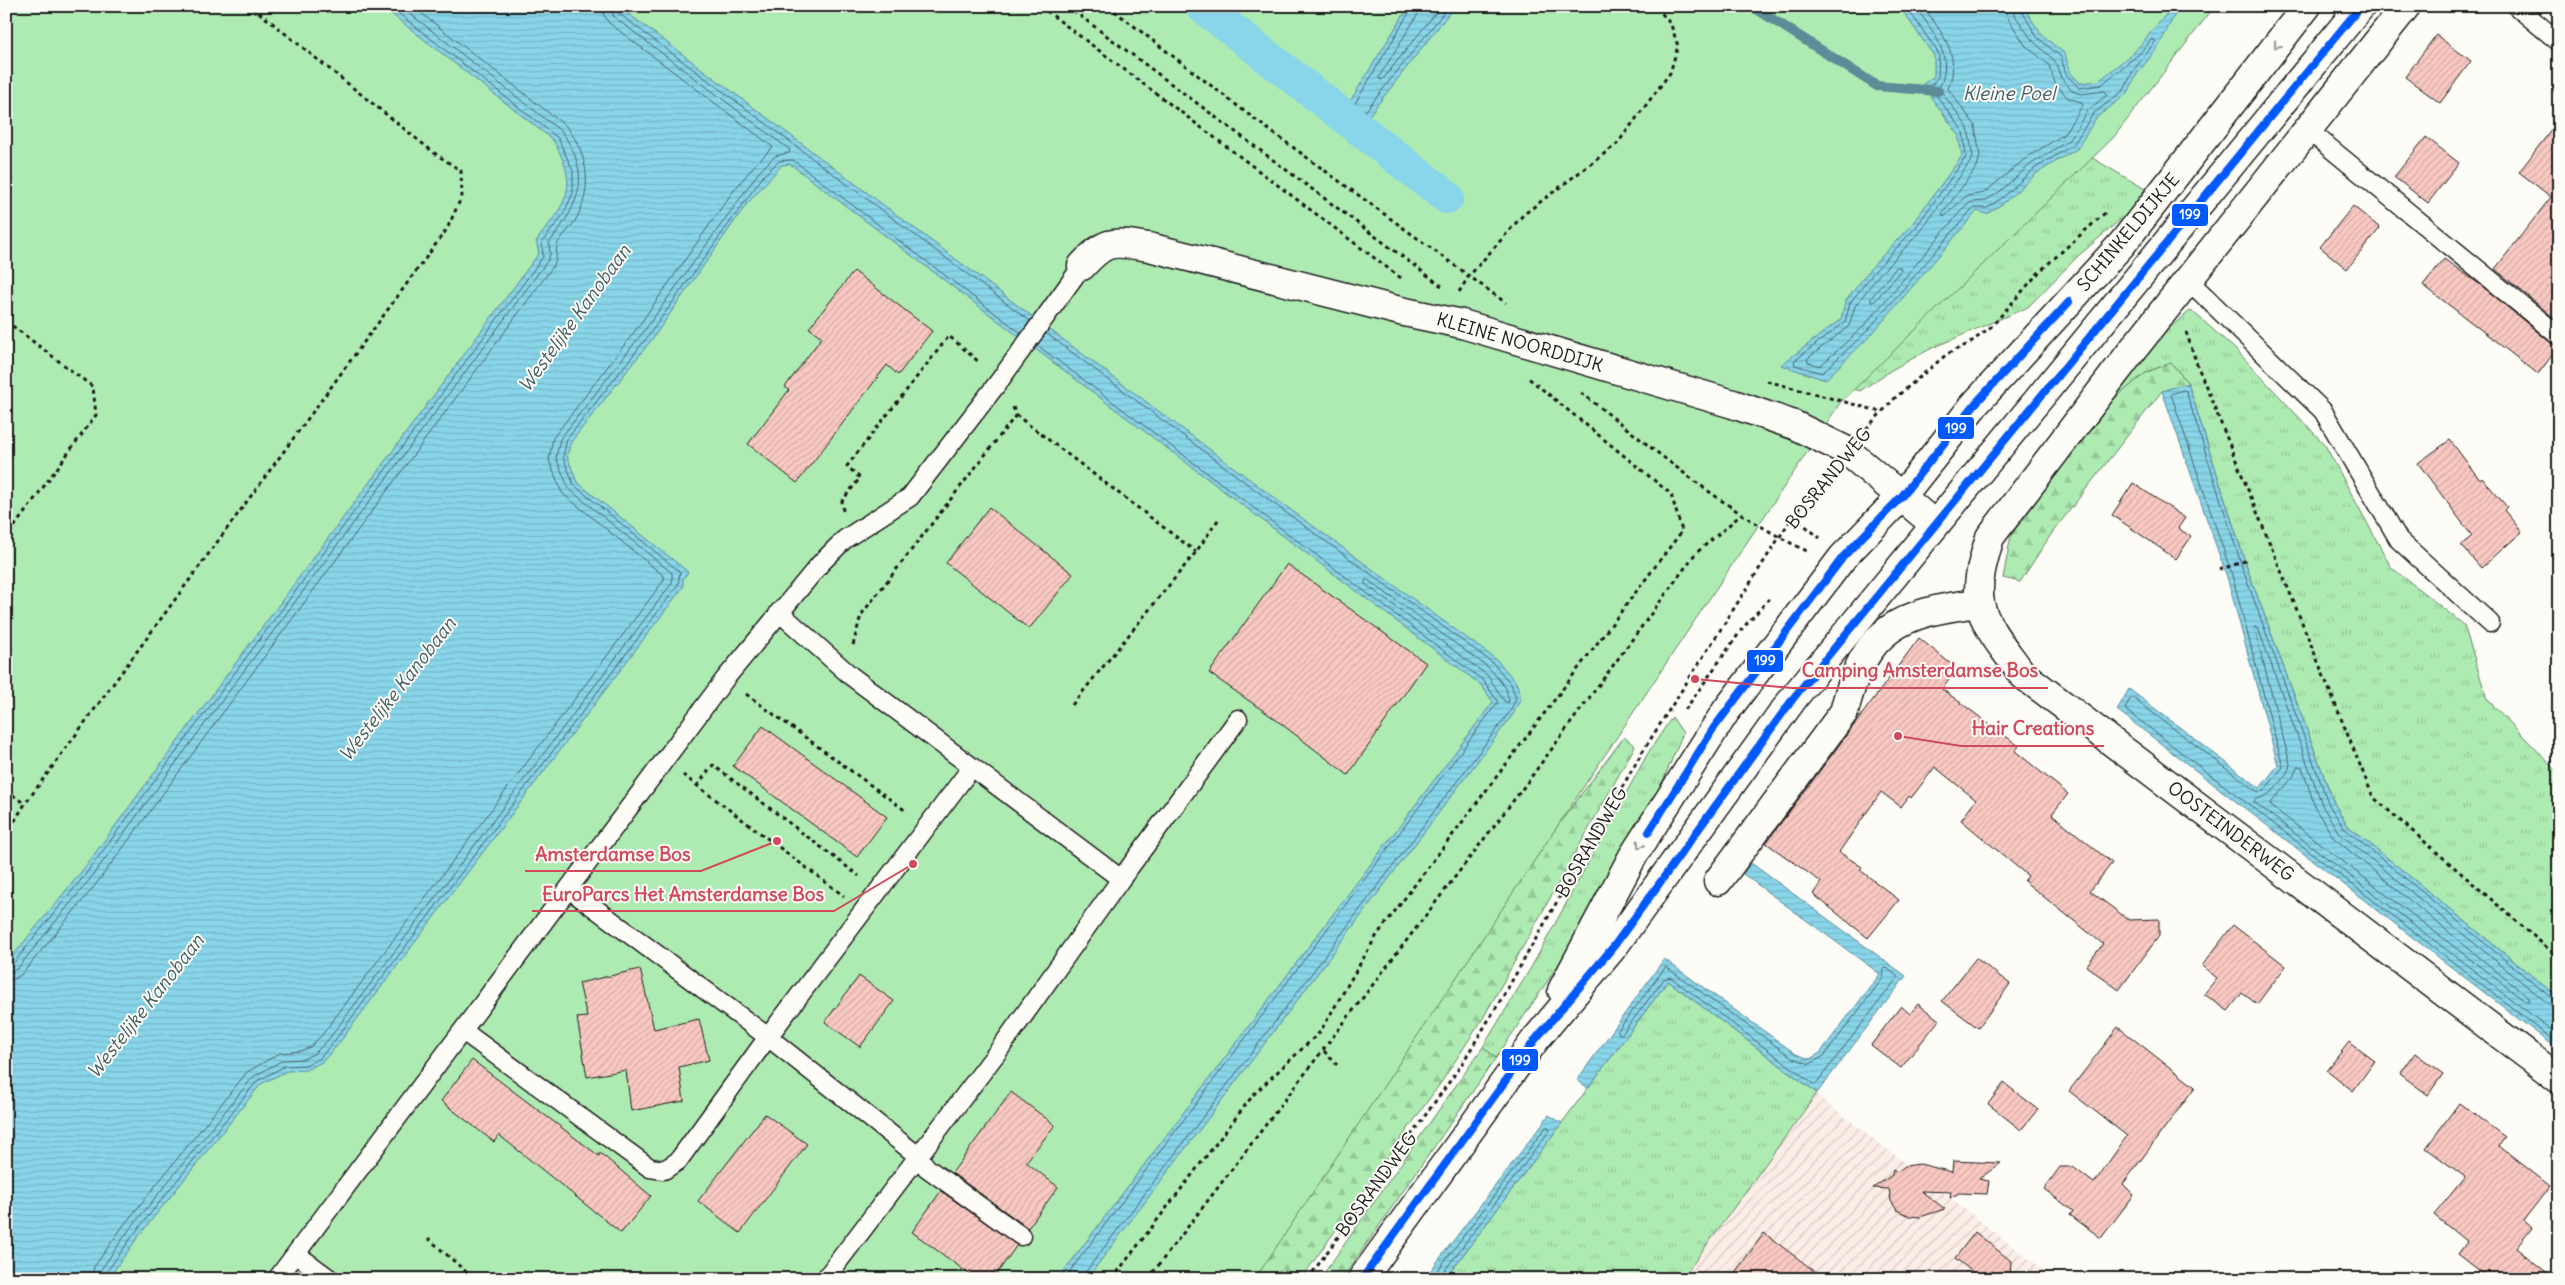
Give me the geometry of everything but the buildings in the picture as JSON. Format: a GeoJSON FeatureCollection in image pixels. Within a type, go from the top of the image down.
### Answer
{"type":"FeatureCollection","features":[{"type":"Feature","properties":{"kind":"main road","name":"SCHINKELDIJKJE"},"geometry":{"type":"LineString","coordinates":[[1902,496],[1975,404],[2122,244],[2307,6]]}},
{"type":"Feature","properties":{"kind":"main road"},"geometry":{"type":"LineString","coordinates":[[1362,1279],[1535,1040],[1614,946],[1795,696],[1934,524],[2060,377],[2361,6]]}},
{"type":"Feature","properties":{"kind":"main road"},"geometry":{"type":"LineString","coordinates":[[2181,289],[2406,6]]}},
{"type":"Feature","properties":{"kind":"main road","name":"KLEINE NOORDDIJK"},"geometry":{"type":"LineString","coordinates":[[1082,266],[1097,248],[1118,242],[1149,247],[1507,336],[1733,404],[1794,426],[1847,452],[1934,524]]}},
{"type":"Feature","properties":{"kind":"main road","name":"OOSTEINDERWEG"},"geometry":{"type":"LineString","coordinates":[[2181,289],[1990,537],[1980,574],[1980,603],[1988,624],[2022,674],[2559,1079]]}},
{"type":"Feature","properties":{"kind":"main road"},"geometry":{"type":"LineString","coordinates":[[1535,1040],[1634,856],[1712,730],[1843,557],[1902,496]]}},
{"type":"Feature","properties":{"kind":"main road"},"geometry":{"type":"LineString","coordinates":[[1718,881],[1844,712],[1850,688],[1869,648],[1889,628],[1912,616],[1944,607],[1980,603]]}},
{"type":"Feature","properties":{"kind":"lane"},"geometry":{"type":"LineString","coordinates":[[2516,6],[2559,42]]}},
{"type":"Feature","properties":{"kind":"lane"},"geometry":{"type":"LineString","coordinates":[[2308,130],[2559,336]]}},
{"type":"Feature","properties":{"kind":"lane"},"geometry":{"type":"LineString","coordinates":[[277,1279],[726,679],[779,612],[820,564],[845,539],[910,497],[1000,380],[1082,266]]}},
{"type":"Feature","properties":{"kind":"lane"},"geometry":{"type":"LineString","coordinates":[[2181,289],[2323,411],[2399,540],[2490,623]]}},
{"type":"Feature","properties":{"kind":"lane"},"geometry":{"type":"LineString","coordinates":[[779,612],[851,676],[1121,878]]}},
{"type":"Feature","properties":{"kind":"lane"},"geometry":{"type":"LineString","coordinates":[[825,1279],[999,1050],[1121,878],[1238,719]]}},
{"type":"Feature","properties":{"kind":"lane"},"geometry":{"type":"LineString","coordinates":[[463,1031],[650,1168],[664,1170],[678,1161],[768,1036],[972,767]]}},
{"type":"Feature","properties":{"kind":"lane"},"geometry":{"type":"LineString","coordinates":[[569,889],[768,1036],[918,1156],[927,1168],[1021,1236]]}},
{"type":"Feature","properties":{"kind":"lane"},"geometry":{"type":"LineString","coordinates":[[296,1254],[330,1279]]}},
{"type":"Feature","properties":{"kind":"path"},"geometry":{"type":"LineString","coordinates":[[6,835],[26,804],[447,229],[462,196],[461,171],[433,152],[251,6]]}},
{"type":"Feature","properties":{"kind":"path"},"geometry":{"type":"LineString","coordinates":[[1040,6],[1407,282]]}},
{"type":"Feature","properties":{"kind":"path"},"geometry":{"type":"LineString","coordinates":[[1067,6],[1448,291]]}},
{"type":"Feature","properties":{"kind":"path"},"geometry":{"type":"LineString","coordinates":[[1108,6],[1257,121],[1469,276]]}},
{"type":"Feature","properties":{"kind":"path"},"geometry":{"type":"LineString","coordinates":[[1456,297],[1469,276],[1523,215],[1617,144],[1670,74],[1678,46],[1671,25],[1656,6]]}},
{"type":"Feature","properties":{"kind":"path","name":"SCHINKELDIJKJE"},"geometry":{"type":"LineString","coordinates":[[1882,412],[1947,354],[1970,343],[1992,326],[2040,271],[2110,208]]}},
{"type":"Feature","properties":{"kind":"path"},"geometry":{"type":"LineString","coordinates":[[2181,289],[2198,367],[2373,797],[2559,958]]}},
{"type":"Feature","properties":{"kind":"path"},"geometry":{"type":"LineString","coordinates":[[6,321],[93,387],[96,415],[6,538]]}},
{"type":"Feature","properties":{"kind":"path"},"geometry":{"type":"LineString","coordinates":[[845,539],[842,501],[860,478],[847,466],[949,336],[1000,380],[1016,415],[1196,552]]}},
{"type":"Feature","properties":{"kind":"path"},"geometry":{"type":"LineString","coordinates":[[1112,1279],[1254,1094],[1320,1032],[1377,935],[1682,531],[1671,494],[1524,374]]}},
{"type":"Feature","properties":{"kind":"path"},"geometry":{"type":"LineString","coordinates":[[1576,389],[1743,513],[1780,538],[1810,553]]}},
{"type":"Feature","properties":{"kind":"path","name":"BOSRANDWEG"},"geometry":{"type":"LineString","coordinates":[[1308,1279],[1460,1067],[1505,993],[1641,754],[1780,538],[1819,482],[1882,412]]}},
{"type":"Feature","properties":{"kind":"path"},"geometry":{"type":"LineString","coordinates":[[851,676],[853,646],[861,615],[1016,415]]}},
{"type":"Feature","properties":{"kind":"path"},"geometry":{"type":"LineString","coordinates":[[1148,1279],[1523,788],[1694,554],[1743,513]]}},
{"type":"Feature","properties":{"kind":"path"},"geometry":{"type":"LineString","coordinates":[[1072,705],[1196,552],[1220,518]]}},
{"type":"Feature","properties":{"kind":"path"},"geometry":{"type":"LineString","coordinates":[[2219,570],[2248,560]]}},
{"type":"Feature","properties":{"kind":"path"},"geometry":{"type":"LineString","coordinates":[[726,679],[927,826]]}},
{"type":"Feature","properties":{"kind":"path"},"geometry":{"type":"LineString","coordinates":[[664,762],[863,911]]}},
{"type":"Feature","properties":{"kind":"path"},"geometry":{"type":"LineString","coordinates":[[697,786],[713,766],[878,890]]}},
{"type":"Feature","properties":{"kind":"path"},"geometry":{"type":"LineString","coordinates":[[6,790],[26,804]]}},
{"type":"Feature","properties":{"kind":"path"},"geometry":{"type":"LineString","coordinates":[[1324,1051],[1337,1065]]}},
{"type":"Feature","properties":{"kind":"path"},"geometry":{"type":"LineString","coordinates":[[428,1238],[474,1279]]}},
{"type":"Feature","properties":{"kind":"shaded area"},"geometry":{"type":"Polygon","coordinates":[[[1721,1021],[2055,1279],[1528,1279],[1721,1021]]]}},
{"type":"Feature","properties":{"kind":"green space"},"geometry":{"type":"Polygon","coordinates":[[[6,6],[2215,6],[2113,138],[1840,403],[1255,1279],[6,1279],[6,6]]]}},
{"type":"Feature","properties":{"kind":"green space"},"geometry":{"type":"Polygon","coordinates":[[[2077,149],[2145,189],[2128,213],[2078,256],[2028,307],[1932,348],[1893,369],[1860,391],[1825,380],[2077,149]]]}},
{"type":"Feature","properties":{"kind":"green space"},"geometry":{"type":"Polygon","coordinates":[[[2191,310],[2236,350],[2325,445],[2391,567],[2464,625],[2487,699],[2559,773],[2559,998],[2348,826],[2334,803],[2247,568],[2188,383],[2171,363],[2147,372],[2115,398],[2153,342],[2191,310]]]}},
{"type":"Feature","properties":{"kind":"green space"},"geometry":{"type":"Polygon","coordinates":[[[2171,363],[2188,383],[2162,391],[2052,533],[2020,582],[2003,578],[2011,535],[2115,398],[2147,372],[2171,363]]]}},
{"type":"Feature","properties":{"kind":"green space"},"geometry":{"type":"Polygon","coordinates":[[[1672,717],[1683,733],[1657,795],[1579,934],[1496,1058],[1483,1047],[1532,966],[1648,753],[1672,717]]]}},
{"type":"Feature","properties":{"kind":"green space"},"geometry":{"type":"Polygon","coordinates":[[[1624,737],[1635,746],[1482,1020],[1442,1081],[1301,1279],[1154,1279],[1406,1029],[1624,737]]]}},
{"type":"Feature","properties":{"kind":"green space"},"geometry":{"type":"Polygon","coordinates":[[[1668,981],[1817,1093],[1682,1279],[1445,1279],[1668,981]]]}},
{"type":"Feature","properties":{"kind":"green space"},"geometry":{"type":"Polygon","coordinates":[[[1483,1047],[1496,1058],[1342,1279],[1320,1279],[1483,1047]]]}},
{"type":"Feature","properties":{"kind":"water","name":"Westelijke Kanobaan"},"geometry":{"type":"Polygon","coordinates":[[[381,6],[618,6],[1276,499],[1497,660],[1516,682],[1521,697],[1514,713],[1087,1279],[1058,1279],[1493,702],[1481,685],[790,164],[782,165],[746,205],[653,338],[571,442],[567,456],[577,482],[688,572],[683,579],[683,587],[336,1047],[322,1062],[306,1070],[287,1071],[261,1084],[138,1237],[108,1279],[6,1279],[6,964],[81,872],[539,253],[536,241],[556,215],[566,194],[568,183],[566,170],[553,140],[381,6]]]}},
{"type":"Feature","properties":{"kind":"water"},"geometry":{"type":"Polygon","coordinates":[[[1409,6],[1455,6],[1356,132],[1339,119],[1409,6]]]}},
{"type":"Feature","properties":{"kind":"water","name":"Kleine Poel"},"geometry":{"type":"Polygon","coordinates":[[[1899,6],[2023,6],[2041,34],[2065,54],[2070,72],[2080,83],[2099,81],[2136,50],[2173,6],[2183,6],[2174,16],[2159,46],[2137,74],[2128,93],[2096,118],[2077,149],[2037,173],[2005,202],[1987,214],[1977,211],[1872,334],[1825,380],[1781,365],[1841,319],[1845,302],[1870,269],[1912,224],[1962,156],[1958,134],[1922,85],[1934,76],[1934,56],[1899,6]]]}},
{"type":"Feature","properties":{"kind":"water"},"geometry":{"type":"Polygon","coordinates":[[[2188,383],[2247,568],[2334,803],[2348,826],[2559,998],[2559,1050],[2117,710],[2129,689],[2260,788],[2278,765],[2227,577],[2162,391],[2188,383]]]}},
{"type":"Feature","properties":{"kind":"water"},"geometry":{"type":"Polygon","coordinates":[[[1751,863],[1906,976],[1817,1093],[1668,981],[1588,1088],[1577,1080],[1664,959],[1796,1054],[1810,1059],[1820,1053],[1880,974],[1743,874],[1751,863]]]}},
{"type":"Feature","properties":{"kind":"water"},"geometry":{"type":"Polygon","coordinates":[[[1549,1115],[1562,1123],[1445,1279],[1424,1279],[1549,1115]]]}},
{"type":"Feature","properties":{"kind":"waterway"},"geometry":{"type":"LineString","coordinates":[[1202,6],[1447,197]]}},
{"type":"Feature","properties":{"kind":"waterway"},"geometry":{"type":"LineString","coordinates":[[1752,6],[1877,86],[1938,91]]}},
{"type":"Feature","properties":{"kind":"transit line","name":"199"},"geometry":{"type":"LineString","coordinates":[[1362,1279],[1535,1040],[1614,946],[1795,696],[2361,6]]}},
{"type":"Feature","properties":{"kind":"transit line","name":"199"},"geometry":{"type":"LineString","coordinates":[[1649,832],[1713,729],[1843,557],[1902,496],[1975,404],[2069,302]]}},
{"type":"Feature","properties":{"kind":"place","name":"Camping Amsterdamse Bos"},"geometry":{"type":"Point","coordinates":[1695,679]}},
{"type":"Feature","properties":{"kind":"place","name":"Hair Creations"},"geometry":{"type":"Point","coordinates":[1898,736]}},
{"type":"Feature","properties":{"kind":"place","name":"Amsterdamse Bos"},"geometry":{"type":"Point","coordinates":[777,841]}},
{"type":"Feature","properties":{"kind":"place","name":"EuroParcs Het Amsterdamse Bos"},"geometry":{"type":"Point","coordinates":[913,864]}}]}
